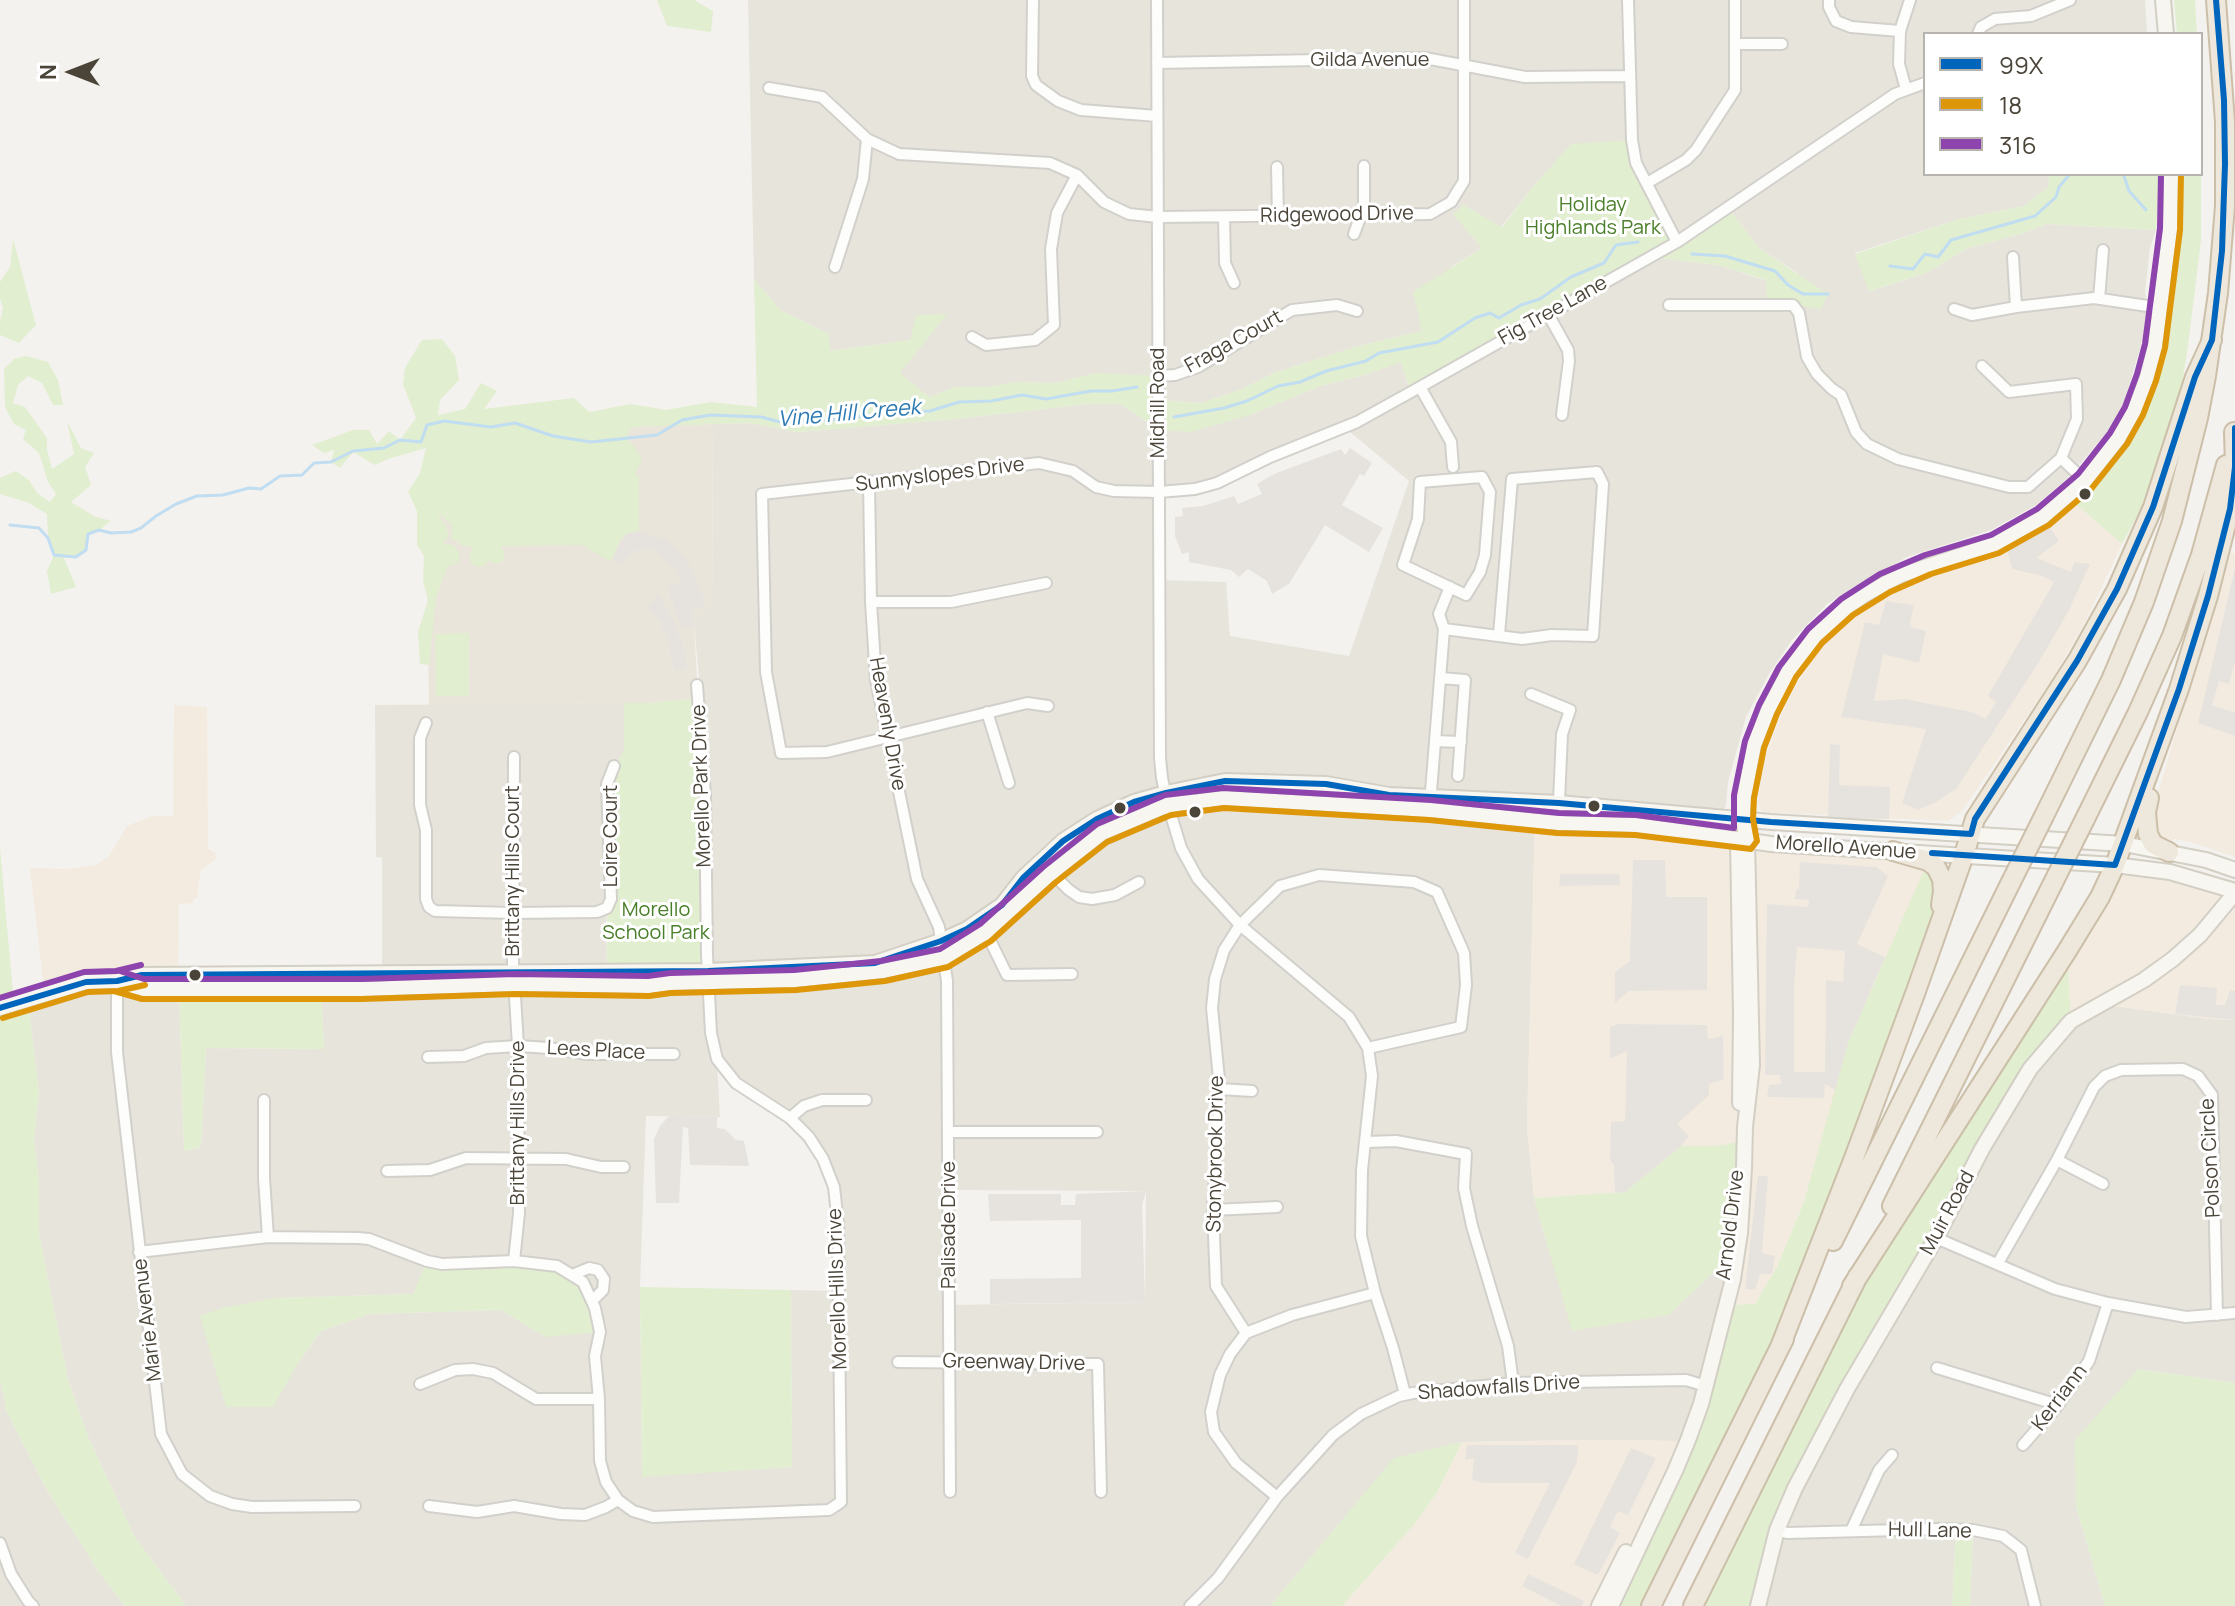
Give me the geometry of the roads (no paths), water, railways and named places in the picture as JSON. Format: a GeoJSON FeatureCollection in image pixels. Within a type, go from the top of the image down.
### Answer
{"type":"FeatureCollection","features":[{"type":"Feature","properties":{"kind":"highway"},"geometry":{"type":"LineString","coordinates":[[1651,1606],[2111,680],[2155,573],[2191,450],[2212,340],[2222,251],[2224,100],[2216,0]]}},
{"type":"Feature","properties":{"kind":"highway"},"geometry":{"type":"LineString","coordinates":[[1780,1347],[1854,1158],[1975,819],[2077,661],[2117,589],[2153,507],[2195,377],[2212,340]]}},
{"type":"Feature","properties":{"kind":"highway"},"geometry":{"type":"LineString","coordinates":[[1852,1286],[2067,951],[2100,897],[2115,865],[2204,612],[2233,488],[2234,430]]}},
{"type":"Feature","properties":{"kind":"highway"},"geometry":{"type":"LineString","coordinates":[[1693,1606],[2146,695],[2179,616],[2213,515],[2234,430]]}},
{"type":"Feature","properties":{"kind":"highway"},"geometry":{"type":"LineString","coordinates":[[2153,762],[2146,812],[2148,834],[2153,844],[2169,852]]}},
{"type":"Feature","properties":{"kind":"highway"},"geometry":{"type":"LineString","coordinates":[[1893,851],[1928,861],[1936,867],[1943,891],[1939,924]]}},
{"type":"Feature","properties":{"kind":"street"},"geometry":{"type":"LineString","coordinates":[[1033,0],[1032,76],[1036,85],[1058,101],[1081,110],[1157,116]]}},
{"type":"Feature","properties":{"kind":"street","name":"Midhill Road"},"geometry":{"type":"LineString","coordinates":[[1157,0],[1160,758],[1167,799],[1181,848],[1198,879],[1240,925],[1349,1017],[1368,1048]]}},
{"type":"Feature","properties":{"kind":"street","name":"Ridgewood Drive"},"geometry":{"type":"LineString","coordinates":[[1077,175],[1104,202],[1129,214],[1224,217],[1430,214],[1451,202],[1464,181],[1464,0]]}},
{"type":"Feature","properties":{"kind":"street"},"geometry":{"type":"LineString","coordinates":[[1628,0],[1632,140],[1636,163],[1677,242]]}},
{"type":"Feature","properties":{"kind":"street"},"geometry":{"type":"LineString","coordinates":[[1647,183],[1686,160],[1696,150],[1735,90],[1735,0]]}},
{"type":"Feature","properties":{"kind":"street"},"geometry":{"type":"LineString","coordinates":[[1829,0],[1836,21],[1851,27],[1900,31]]}},
{"type":"Feature","properties":{"kind":"street"},"geometry":{"type":"LineString","coordinates":[[1906,89],[1899,64],[1900,31],[1910,0]]}},
{"type":"Feature","properties":{"kind":"street"},"geometry":{"type":"LineString","coordinates":[[1979,32],[1981,27],[1995,19],[2031,16],[2070,0]]}},
{"type":"Feature","properties":{"kind":"street"},"geometry":{"type":"LineString","coordinates":[[2163,0],[2166,32]]}},
{"type":"Feature","properties":{"kind":"street"},"geometry":{"type":"LineString","coordinates":[[1735,44],[1782,44]]}},
{"type":"Feature","properties":{"kind":"street","name":"Gilda Avenue"},"geometry":{"type":"LineString","coordinates":[[1157,63],[1425,58],[1525,77],[1629,76]]}},
{"type":"Feature","properties":{"kind":"street","name":"Fig Tree Lane"},"geometry":{"type":"LineString","coordinates":[[1159,492],[1195,489],[1217,483],[1270,457],[1357,422],[1677,242],[1879,105],[1906,89],[1923,84]]}},
{"type":"Feature","properties":{"kind":"street"},"geometry":{"type":"LineString","coordinates":[[769,88],[822,97],[867,139],[899,154],[1050,163],[1077,175],[1057,213],[1051,249],[1054,325],[1035,340],[986,345],[972,337]]}},
{"type":"Feature","properties":{"kind":"street"},"geometry":{"type":"LineString","coordinates":[[835,267],[863,179],[867,139]]}},
{"type":"Feature","properties":{"kind":"street"},"geometry":{"type":"LineString","coordinates":[[1354,234],[1364,207],[1364,166]]}},
{"type":"Feature","properties":{"kind":"street"},"geometry":{"type":"LineString","coordinates":[[1277,167],[1278,216]]}},
{"type":"Feature","properties":{"kind":"street","name":"Arnold Drive"},"geometry":{"type":"LineString","coordinates":[[1599,1606],[1667,1472],[1703,1385],[1725,1317],[1737,1256],[1745,1127],[1751,1085],[1752,1001],[1742,839],[1744,797],[1751,758],[1763,722],[1788,672],[1815,636],[1847,607],[1901,575],[1995,544],[2043,517],[2085,481],[2118,439],[2134,411],[2150,367],[2161,308],[2170,229],[2171,176]]}},
{"type":"Feature","properties":{"kind":"street"},"geometry":{"type":"LineString","coordinates":[[1224,217],[1225,263],[1234,283]]}},
{"type":"Feature","properties":{"kind":"street"},"geometry":{"type":"LineString","coordinates":[[2099,299],[2103,250]]}},
{"type":"Feature","properties":{"kind":"street"},"geometry":{"type":"LineString","coordinates":[[2013,257],[2016,307]]}},
{"type":"Feature","properties":{"kind":"street"},"geometry":{"type":"LineString","coordinates":[[1954,309],[1972,315],[2016,307],[2099,299],[2161,308]]}},
{"type":"Feature","properties":{"kind":"street","name":"Fraga Court"},"geometry":{"type":"LineString","coordinates":[[1159,376],[1175,375],[1198,367],[1292,310],[1337,305],[1357,311]]}},
{"type":"Feature","properties":{"kind":"street"},"geometry":{"type":"LineString","coordinates":[[1669,305],[1793,305],[1799,313],[1807,357],[1817,374],[1841,395],[1856,432],[1867,444],[1898,459],[2009,487],[2028,487],[2061,458],[2077,419],[2076,384],[2009,392],[1982,366]]}},
{"type":"Feature","properties":{"kind":"street"},"geometry":{"type":"LineString","coordinates":[[1548,314],[1568,350],[1562,415]]}},
{"type":"Feature","properties":{"kind":"street"},"geometry":{"type":"LineString","coordinates":[[1420,387],[1451,442],[1453,467]]}},
{"type":"Feature","properties":{"kind":"street"},"geometry":{"type":"LineString","coordinates":[[2061,458],[2085,481]]}},
{"type":"Feature","properties":{"kind":"street","name":"Sunnyslopes Drive"},"geometry":{"type":"LineString","coordinates":[[887,736],[827,752],[781,753],[766,672],[762,494],[1039,463],[1073,471],[1096,487],[1114,491],[1159,492]]}},
{"type":"Feature","properties":{"kind":"street"},"geometry":{"type":"LineString","coordinates":[[1444,629],[1522,639],[1552,635],[1593,636],[1603,484],[1597,472],[1512,479],[1499,635]]}},
{"type":"Feature","properties":{"kind":"street"},"geometry":{"type":"LineString","coordinates":[[1482,477],[1490,492],[1485,555],[1480,572],[1466,595],[1450,587],[1403,565],[1418,519],[1420,482],[1482,477]]}},
{"type":"Feature","properties":{"kind":"street","name":"Heavenly Drive"},"geometry":{"type":"LineString","coordinates":[[869,484],[876,680],[917,879],[939,927],[944,958]]}},
{"type":"Feature","properties":{"kind":"street"},"geometry":{"type":"LineString","coordinates":[[871,602],[951,602],[1046,583]]}},
{"type":"Feature","properties":{"kind":"street"},"geometry":{"type":"LineString","coordinates":[[1430,803],[1444,629],[1439,614],[1450,587]]}},
{"type":"Feature","properties":{"kind":"street"},"geometry":{"type":"LineString","coordinates":[[1441,678],[1465,680],[1458,776]]}},
{"type":"Feature","properties":{"kind":"street","name":"Morello Park Drive"},"geometry":{"type":"LineString","coordinates":[[697,685],[705,795],[708,977]]}},
{"type":"Feature","properties":{"kind":"street"},"geometry":{"type":"LineString","coordinates":[[1531,694],[1570,710],[1562,734],[1558,823]]}},
{"type":"Feature","properties":{"kind":"street"},"geometry":{"type":"LineString","coordinates":[[887,736],[1027,703],[1048,706]]}},
{"type":"Feature","properties":{"kind":"street"},"geometry":{"type":"LineString","coordinates":[[987,712],[1009,783]]}},
{"type":"Feature","properties":{"kind":"street"},"geometry":{"type":"LineString","coordinates":[[426,723],[420,738],[420,805],[426,830],[426,899],[429,907],[446,913],[513,913]]}},
{"type":"Feature","properties":{"kind":"street"},"geometry":{"type":"LineString","coordinates":[[1435,741],[1461,742]]}},
{"type":"Feature","properties":{"kind":"street","name":"Brittany Hills Court"},"geometry":{"type":"LineString","coordinates":[[514,757],[514,978]]}},
{"type":"Feature","properties":{"kind":"street","name":"Loire Court"},"geometry":{"type":"LineString","coordinates":[[513,913],[597,912],[607,908],[611,899],[607,784],[614,766]]}},
{"type":"Feature","properties":{"kind":"street","name":"Morello Avenue"},"geometry":{"type":"LineString","coordinates":[[708,977],[795,980],[868,972],[944,958],[986,932],[1050,874],[1102,833],[1167,799],[1225,781],[1326,784],[1558,823],[1636,825],[1771,844],[2115,865],[2170,872],[2235,892]]}},
{"type":"Feature","properties":{"kind":"street","name":"Morello Avenue"},"geometry":{"type":"LineString","coordinates":[[0,1008],[86,982],[117,981],[142,975],[514,978],[649,986],[708,977],[875,963],[967,929],[1002,905],[1023,878],[1063,841],[1097,819],[1134,802],[1167,799]]}},
{"type":"Feature","properties":{"kind":"street","name":"Morello Avenue"},"geometry":{"type":"LineString","coordinates":[[1430,803],[1559,803],[1743,820],[2124,844],[2206,860],[2235,870]]}},
{"type":"Feature","properties":{"kind":"street"},"geometry":{"type":"LineString","coordinates":[[1040,862],[1079,897],[1092,899],[1115,895],[1139,882]]}},
{"type":"Feature","properties":{"kind":"street","name":"Stonybrook Drive"},"geometry":{"type":"LineString","coordinates":[[1246,1333],[1216,1286],[1213,1210],[1220,1089],[1212,1008],[1215,979],[1224,950],[1240,925],[1280,886],[1319,875],[1414,882],[1437,892],[1464,953],[1466,985],[1461,1027],[1368,1048]]}},
{"type":"Feature","properties":{"kind":"street","name":"Muir Road"},"geometry":{"type":"LineString","coordinates":[[1758,1606],[1777,1530],[1795,1488],[1847,1389],[2030,1069],[2071,1021],[2144,980],[2173,959],[2200,935],[2235,892]]}},
{"type":"Feature","properties":{"kind":"street"},"geometry":{"type":"LineString","coordinates":[[986,932],[1007,975],[1072,974]]}},
{"type":"Feature","properties":{"kind":"street","name":"Palisade Drive"},"geometry":{"type":"LineString","coordinates":[[944,958],[949,1132],[950,1492]]}},
{"type":"Feature","properties":{"kind":"street","name":"Morello Hills Drive"},"geometry":{"type":"LineString","coordinates":[[618,1500],[633,1511],[653,1517],[829,1510],[841,1502],[838,1223],[834,1187],[823,1159],[809,1137],[790,1118],[736,1083],[717,1059],[711,1033],[708,977]]}},
{"type":"Feature","properties":{"kind":"street","name":"Brittany Hills Drive"},"geometry":{"type":"LineString","coordinates":[[514,978],[518,1046],[519,1213],[514,1261]]}},
{"type":"Feature","properties":{"kind":"street","name":"Marie Avenue"},"geometry":{"type":"LineString","coordinates":[[117,981],[117,1052],[161,1434],[182,1474],[210,1496],[252,1507],[355,1506]]}},
{"type":"Feature","properties":{"kind":"street","name":"Lees Place"},"geometry":{"type":"LineString","coordinates":[[428,1057],[464,1056],[486,1048],[518,1046],[587,1054],[674,1054]]}},
{"type":"Feature","properties":{"kind":"street"},"geometry":{"type":"LineString","coordinates":[[1368,1048],[1372,1076],[1362,1170],[1361,1236],[1405,1394]]}},
{"type":"Feature","properties":{"kind":"street","name":"Polson Circle"},"geometry":{"type":"LineString","coordinates":[[1998,1263],[2057,1160],[2094,1087],[2105,1076],[2121,1070],[2183,1069],[2198,1076],[2212,1095],[2217,1315]]}},
{"type":"Feature","properties":{"kind":"street"},"geometry":{"type":"LineString","coordinates":[[1220,1089],[1252,1091]]}},
{"type":"Feature","properties":{"kind":"street"},"geometry":{"type":"LineString","coordinates":[[264,1100],[268,1237]]}},
{"type":"Feature","properties":{"kind":"street"},"geometry":{"type":"LineString","coordinates":[[790,1118],[804,1106],[822,1100],[866,1100]]}},
{"type":"Feature","properties":{"kind":"street"},"geometry":{"type":"LineString","coordinates":[[949,1132],[1097,1132]]}},
{"type":"Feature","properties":{"kind":"street"},"geometry":{"type":"LineString","coordinates":[[1366,1142],[1396,1141],[1466,1154],[1464,1188],[1472,1226],[1508,1346],[1513,1383]]}},
{"type":"Feature","properties":{"kind":"street"},"geometry":{"type":"LineString","coordinates":[[387,1171],[430,1170],[466,1158],[566,1159],[601,1167],[624,1167]]}},
{"type":"Feature","properties":{"kind":"street"},"geometry":{"type":"LineString","coordinates":[[2057,1160],[2103,1184]]}},
{"type":"Feature","properties":{"kind":"street"},"geometry":{"type":"LineString","coordinates":[[1213,1210],[1277,1207]]}},
{"type":"Feature","properties":{"kind":"street"},"geometry":{"type":"LineString","coordinates":[[139,1252],[268,1237],[358,1238],[442,1264],[514,1261],[557,1266],[583,1282],[592,1301],[600,1332],[595,1356],[600,1461],[606,1482],[618,1500],[585,1515],[514,1506],[477,1512],[429,1506]]}},
{"type":"Feature","properties":{"kind":"street"},"geometry":{"type":"LineString","coordinates":[[1936,1238],[2055,1289],[2108,1303],[2186,1317],[2235,1313]]}},
{"type":"Feature","properties":{"kind":"street"},"geometry":{"type":"LineString","coordinates":[[572,1275],[589,1268],[598,1270],[604,1279],[603,1290],[592,1301]]}},
{"type":"Feature","properties":{"kind":"street"},"geometry":{"type":"LineString","coordinates":[[1277,1497],[1236,1463],[1214,1432],[1211,1412],[1220,1375],[1230,1354],[1246,1333],[1292,1315],[1375,1293]]}},
{"type":"Feature","properties":{"kind":"street","name":"Kerriann"},"geometry":{"type":"LineString","coordinates":[[2023,1445],[2058,1405],[2089,1361],[2108,1303]]}},
{"type":"Feature","properties":{"kind":"street","name":"Greenway Drive"},"geometry":{"type":"LineString","coordinates":[[898,1362],[1098,1364],[1101,1492]]}},
{"type":"Feature","properties":{"kind":"street"},"geometry":{"type":"LineString","coordinates":[[1937,1368],[2058,1405]]}},
{"type":"Feature","properties":{"kind":"street"},"geometry":{"type":"LineString","coordinates":[[420,1384],[455,1370],[473,1369],[493,1373],[536,1399],[599,1399]]}},
{"type":"Feature","properties":{"kind":"street","name":"Shadowfalls Drive"},"geometry":{"type":"LineString","coordinates":[[1190,1606],[1218,1578],[1277,1497],[1333,1435],[1361,1414],[1405,1394],[1513,1383],[1686,1380],[1703,1385]]}},
{"type":"Feature","properties":{"kind":"street","name":"Arnold Drive"},"geometry":{"type":"LineString","coordinates":[[1611,1606],[1675,1471],[1701,1404],[1703,1385]]}},
{"type":"Feature","properties":{"kind":"street"},"geometry":{"type":"LineString","coordinates":[[1851,1531],[1879,1470],[1892,1455]]}},
{"type":"Feature","properties":{"kind":"street","name":"Hull Lane"},"geometry":{"type":"LineString","coordinates":[[1777,1530],[1787,1533],[1973,1530],[2003,1536],[2021,1550],[2035,1606]]}},
{"type":"Feature","properties":{"kind":"street"},"geometry":{"type":"LineString","coordinates":[[0,1543],[11,1574],[27,1604]]}},
{"type":"Feature","properties":{"kind":"waterway","name":"Vine Hill Creek"},"geometry":{"type":"LineString","coordinates":[[1890,266],[1913,269],[1925,254],[1938,257],[1951,240],[2035,216],[2056,197],[2059,187],[2068,176]]}},
{"type":"Feature","properties":{"kind":"waterway","name":"Vine Hill Creek"},"geometry":{"type":"LineString","coordinates":[[2124,176],[2129,191],[2146,210]]}},
{"type":"Feature","properties":{"kind":"waterway","name":"Vine Hill Creek"},"geometry":{"type":"LineString","coordinates":[[1174,417],[1247,401],[1278,386],[1366,361],[1379,353],[1438,342],[1475,318],[1490,313],[1499,318],[1521,305],[1540,299],[1571,277],[1604,263],[1616,245],[1638,242]]}},
{"type":"Feature","properties":{"kind":"waterway","name":"Vine Hill Creek"},"geometry":{"type":"LineString","coordinates":[[1692,254],[1725,256],[1775,271],[1788,285],[1803,294],[1828,294]]}},
{"type":"Feature","properties":{"kind":"waterway","name":"Vine Hill Creek"},"geometry":{"type":"LineString","coordinates":[[10,525],[39,528],[48,538],[54,555],[76,557],[86,550],[88,534],[99,530],[131,532],[176,504],[197,496],[261,489],[280,476],[302,475],[314,463],[331,462],[353,451],[384,448],[400,440],[421,442],[427,425],[444,421],[491,427],[515,423],[553,436],[591,442],[657,435],[682,420],[710,415],[761,417],[784,423],[930,411],[959,402],[991,401],[1022,395],[1046,399],[1137,387]]}},
{"type":"Feature","properties":{"kind":"park label","name":"Holiday Highlands Park"},"geometry":{"type":"Point","coordinates":[1593,216]}},
{"type":"Feature","properties":{"kind":"park label","name":"Morello School Park"},"geometry":{"type":"Point","coordinates":[656,922]}}]}
